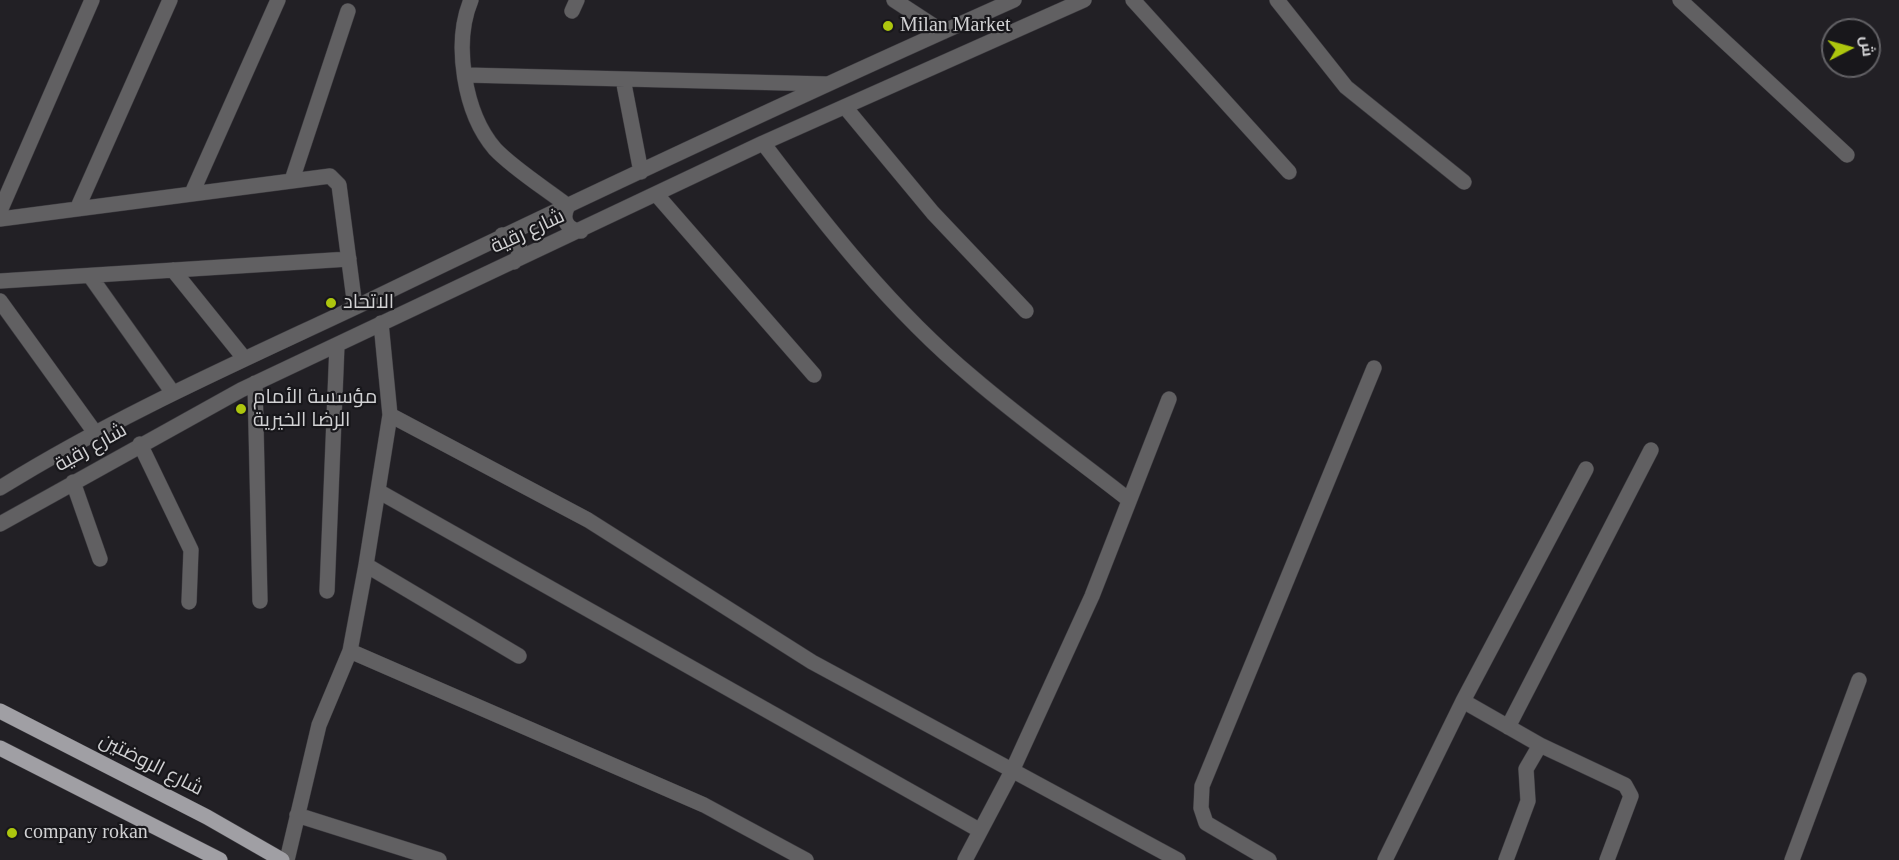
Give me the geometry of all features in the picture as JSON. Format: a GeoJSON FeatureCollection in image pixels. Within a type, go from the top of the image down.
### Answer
{"type":"FeatureCollection","features":[{"type":"Feature","properties":{"kind":"main road","name":"شارع الروضتين"},"geometry":{"type":"LineString","coordinates":[[0,711],[207,817],[282,860]]}},
{"type":"Feature","properties":{"kind":"main road"},"geometry":{"type":"LineString","coordinates":[[0,748],[220,860]]}},
{"type":"Feature","properties":{"kind":"street"},"geometry":{"type":"LineString","coordinates":[[0,211],[92,0]]}},
{"type":"Feature","properties":{"kind":"street"},"geometry":{"type":"LineString","coordinates":[[78,207],[170,0]]}},
{"type":"Feature","properties":{"kind":"street"},"geometry":{"type":"LineString","coordinates":[[192,193],[278,0]]}},
{"type":"Feature","properties":{"kind":"street"},"geometry":{"type":"LineString","coordinates":[[471,0],[463,32],[466,75],[475,112],[496,150],[568,206],[564,214],[565,223],[572,230],[581,231]]}},
{"type":"Feature","properties":{"kind":"street"},"geometry":{"type":"LineString","coordinates":[[894,0],[943,32]]}},
{"type":"Feature","properties":{"kind":"street","name":"شارع رقية"},"geometry":{"type":"LineString","coordinates":[[0,488],[96,434],[244,358],[502,235],[1014,0]]}},
{"type":"Feature","properties":{"kind":"street","name":"شارع رقية"},"geometry":{"type":"LineString","coordinates":[[0,524],[140,444],[255,383],[581,231],[763,143],[1084,0]]}},
{"type":"Feature","properties":{"kind":"street"},"geometry":{"type":"LineString","coordinates":[[1133,0],[1289,172]]}},
{"type":"Feature","properties":{"kind":"street"},"geometry":{"type":"LineString","coordinates":[[1277,0],[1346,87],[1464,182]]}},
{"type":"Feature","properties":{"kind":"street"},"geometry":{"type":"LineString","coordinates":[[1680,0],[1847,155]]}},
{"type":"Feature","properties":{"kind":"street"},"geometry":{"type":"LineString","coordinates":[[292,180],[348,11]]}},
{"type":"Feature","properties":{"kind":"street"},"geometry":{"type":"LineString","coordinates":[[466,75],[832,84]]}},
{"type":"Feature","properties":{"kind":"street"},"geometry":{"type":"LineString","coordinates":[[623,79],[641,172]]}},
{"type":"Feature","properties":{"kind":"street"},"geometry":{"type":"LineString","coordinates":[[845,106],[933,213],[1026,311]]}},
{"type":"Feature","properties":{"kind":"street"},"geometry":{"type":"LineString","coordinates":[[763,143],[840,244],[902,310],[970,376],[1129,500]]}},
{"type":"Feature","properties":{"kind":"street"},"geometry":{"type":"LineString","coordinates":[[0,219],[78,207],[330,176],[337,181],[355,307]]}},
{"type":"Feature","properties":{"kind":"street"},"geometry":{"type":"LineString","coordinates":[[656,195],[814,375]]}},
{"type":"Feature","properties":{"kind":"street"},"geometry":{"type":"LineString","coordinates":[[502,235],[512,236],[519,244],[520,254],[514,262]]}},
{"type":"Feature","properties":{"kind":"street"},"geometry":{"type":"LineString","coordinates":[[0,281],[349,259]]}},
{"type":"Feature","properties":{"kind":"street"},"geometry":{"type":"LineString","coordinates":[[173,270],[244,358]]}},
{"type":"Feature","properties":{"kind":"street"},"geometry":{"type":"LineString","coordinates":[[90,276],[173,393]]}},
{"type":"Feature","properties":{"kind":"street"},"geometry":{"type":"LineString","coordinates":[[0,302],[96,434]]}},
{"type":"Feature","properties":{"kind":"street"},"geometry":{"type":"LineString","coordinates":[[287,860],[319,725],[351,651],[390,415],[381,323]]}},
{"type":"Feature","properties":{"kind":"street"},"geometry":{"type":"LineString","coordinates":[[327,591],[337,345]]}},
{"type":"Feature","properties":{"kind":"street"},"geometry":{"type":"LineString","coordinates":[[1269,860],[1206,823],[1201,808],[1202,786],[1374,368]]}},
{"type":"Feature","properties":{"kind":"street"},"geometry":{"type":"LineString","coordinates":[[255,383],[260,601]]}},
{"type":"Feature","properties":{"kind":"street"},"geometry":{"type":"LineString","coordinates":[[965,860],[1012,771],[1092,597],[1169,399]]}},
{"type":"Feature","properties":{"kind":"street"},"geometry":{"type":"LineString","coordinates":[[390,415],[588,520],[812,662],[1178,860]]}},
{"type":"Feature","properties":{"kind":"street"},"geometry":{"type":"LineString","coordinates":[[140,444],[191,550],[189,602]]}},
{"type":"Feature","properties":{"kind":"street"},"geometry":{"type":"LineString","coordinates":[[1508,727],[1652,450]]}},
{"type":"Feature","properties":{"kind":"street"},"geometry":{"type":"LineString","coordinates":[[1385,860],[1463,701],[1586,469]]}},
{"type":"Feature","properties":{"kind":"street"},"geometry":{"type":"LineString","coordinates":[[73,482],[100,559]]}},
{"type":"Feature","properties":{"kind":"street"},"geometry":{"type":"LineString","coordinates":[[378,491],[979,830]]}},
{"type":"Feature","properties":{"kind":"street"},"geometry":{"type":"LineString","coordinates":[[366,565],[519,656]]}},
{"type":"Feature","properties":{"kind":"street"},"geometry":{"type":"LineString","coordinates":[[351,651],[704,805],[806,860]]}},
{"type":"Feature","properties":{"kind":"street"},"geometry":{"type":"LineString","coordinates":[[1792,860],[1859,680]]}},
{"type":"Feature","properties":{"kind":"street"},"geometry":{"type":"LineString","coordinates":[[1463,701],[1540,745],[1625,785],[1631,796],[1607,860]]}},
{"type":"Feature","properties":{"kind":"street"},"geometry":{"type":"LineString","coordinates":[[1506,860],[1528,801],[1526,769],[1540,745]]}},
{"type":"Feature","properties":{"kind":"street"},"geometry":{"type":"LineString","coordinates":[[297,815],[439,860]]}},
{"type":"Feature","properties":{"kind":"place","name":"Milan Market"},"geometry":{"type":"Point","coordinates":[888,26]}},
{"type":"Feature","properties":{"kind":"place","name":"الاتحاد"},"geometry":{"type":"Point","coordinates":[331,303]}},
{"type":"Feature","properties":{"kind":"place","name":"مؤسسة الأمام الرضا الخيرية"},"geometry":{"type":"Point","coordinates":[241,409]}},
{"type":"Feature","properties":{"kind":"place","name":"company rokan"},"geometry":{"type":"Point","coordinates":[12,833]}}]}
